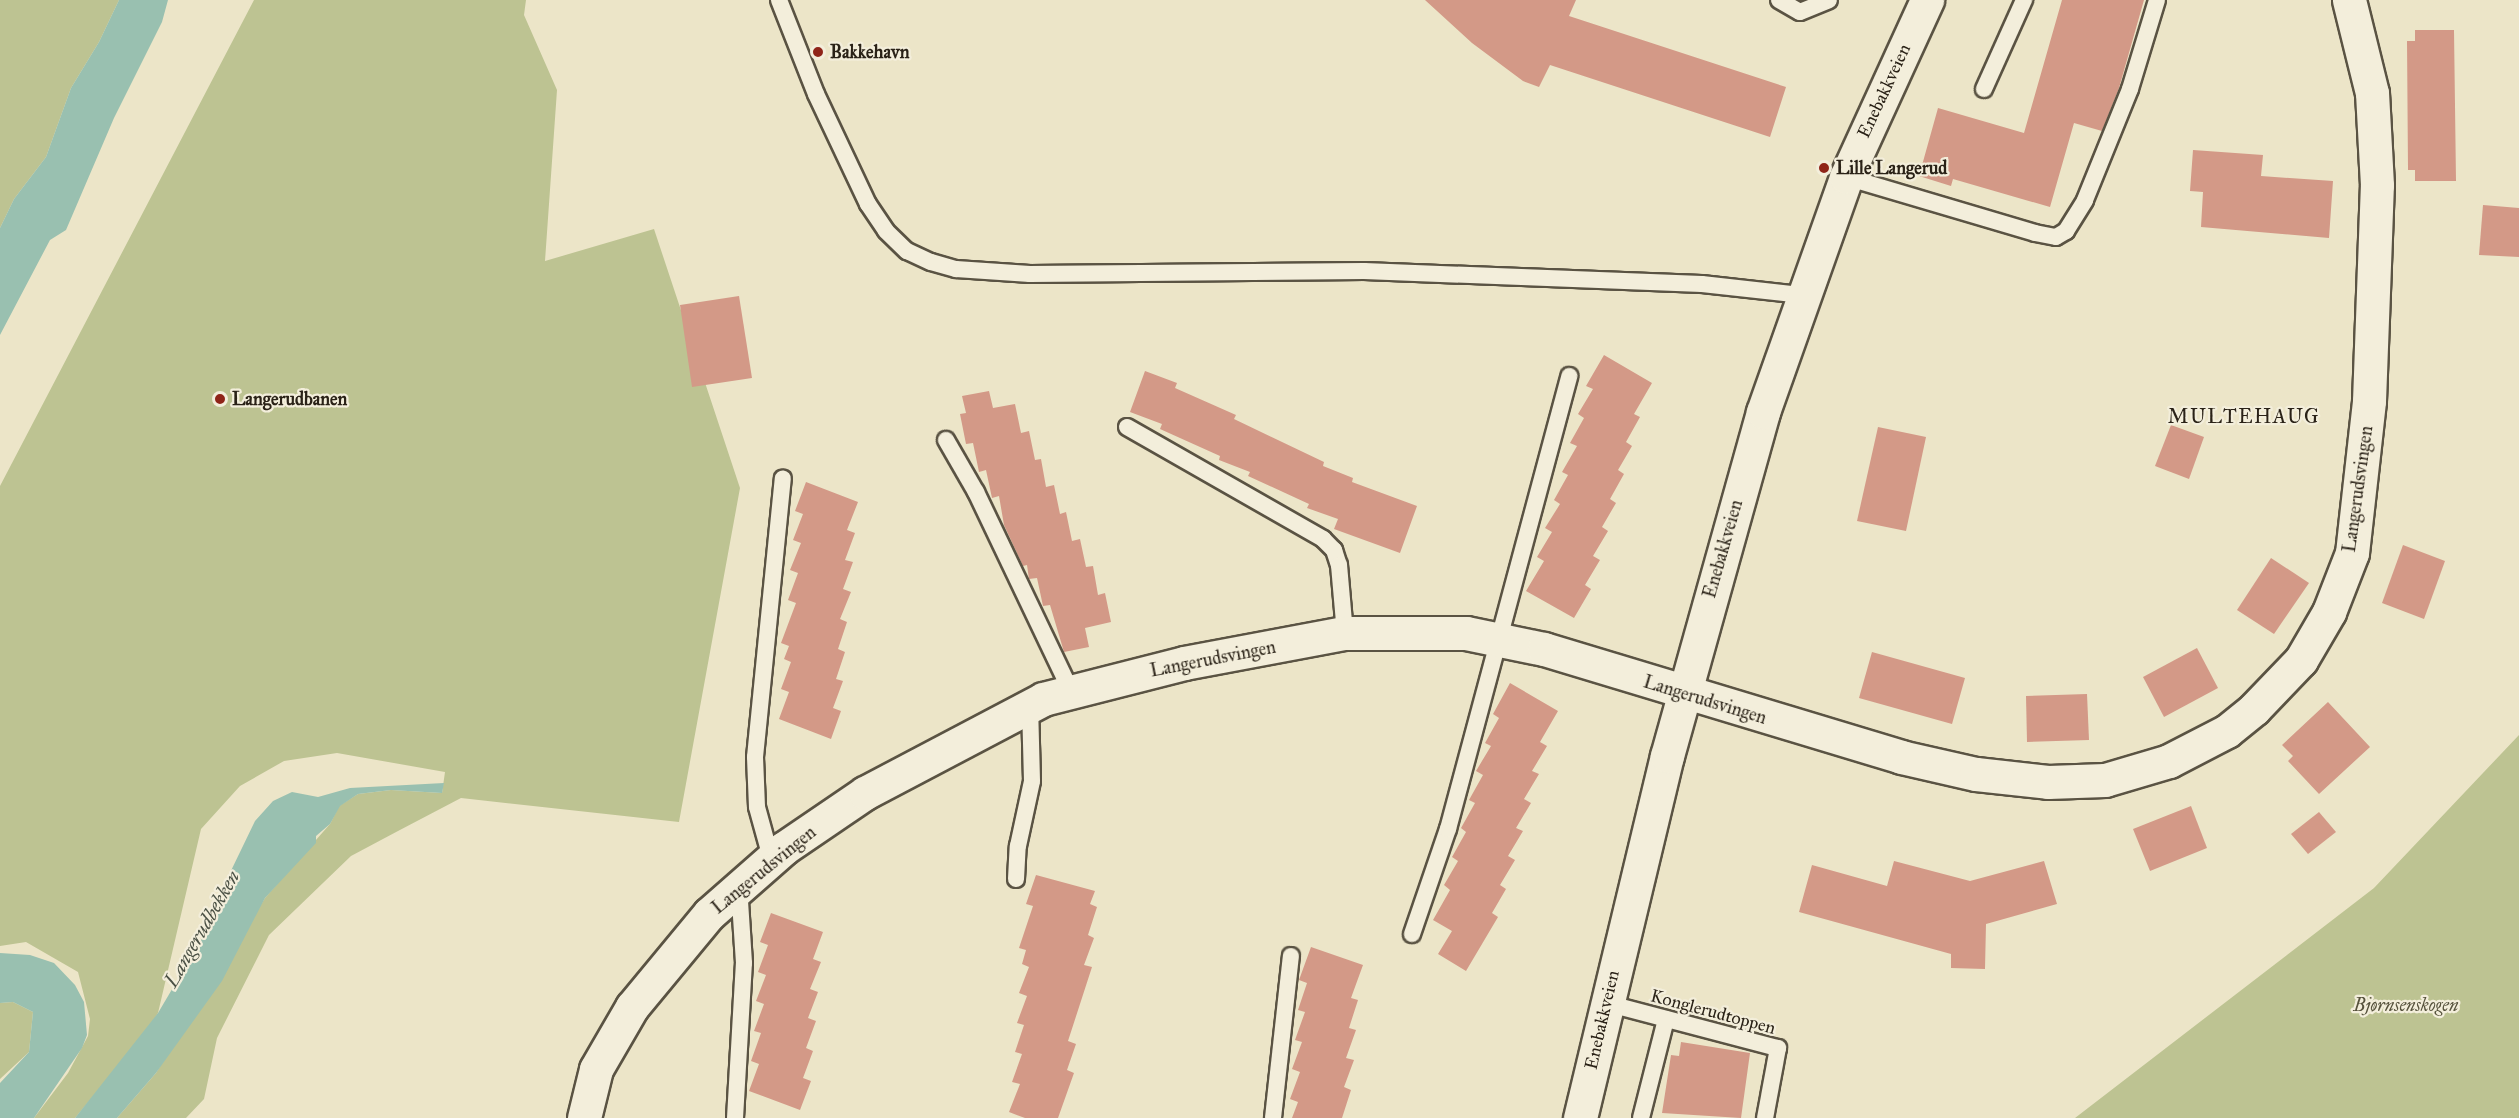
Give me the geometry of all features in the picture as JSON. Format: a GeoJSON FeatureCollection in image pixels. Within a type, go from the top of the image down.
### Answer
{"type":"FeatureCollection","features":[{"type":"Feature","properties":{"kind":"street","name":"Enebakkveien"},"geometry":{"type":"LineString","coordinates":[[1580,1118],[1606,1003],[1684,694],[1748,463],[1802,295],[1846,177],[1927,0]]}},
{"type":"Feature","properties":{"kind":"street","name":"Langerudsvingen"},"geometry":{"type":"LineString","coordinates":[[584,1118],[596,1070],[626,1017],[709,914],[771,858],[865,793],[1030,705],[1184,663],[1345,633],[1466,633],[1544,649],[1684,694],[1901,757],[1976,774],[2048,782],[2105,780],[2169,761],[2226,731],[2254,709],[2301,660],[2329,612],[2352,553],[2362,488],[2377,185],[2372,93],[2349,0]]}},
{"type":"Feature","properties":{"kind":"lane"},"geometry":{"type":"LineString","coordinates":[[779,0],[816,94],[867,204],[886,231],[907,251],[931,262],[956,269],[1030,274],[1364,271],[1702,284],[1802,295]]}},
{"type":"Feature","properties":{"kind":"lane"},"geometry":{"type":"LineString","coordinates":[[1779,0],[1800,12],[1829,0]]}},
{"type":"Feature","properties":{"kind":"lane"},"geometry":{"type":"LineString","coordinates":[[1984,89],[2024,0]]}},
{"type":"Feature","properties":{"kind":"lane"},"geometry":{"type":"LineString","coordinates":[[1846,177],[2035,233],[2056,237],[2066,231],[2085,200],[2130,89],[2157,0]]}},
{"type":"Feature","properties":{"kind":"lane"},"geometry":{"type":"LineString","coordinates":[[1412,934],[1448,829],[1485,680],[1500,639],[1569,376]]}},
{"type":"Feature","properties":{"kind":"lane"},"geometry":{"type":"LineString","coordinates":[[1127,428],[1323,539],[1334,550],[1339,565],[1345,633]]}},
{"type":"Feature","properties":{"kind":"lane"},"geometry":{"type":"LineString","coordinates":[[946,440],[976,492],[1071,692]]}},
{"type":"Feature","properties":{"kind":"lane"},"geometry":{"type":"LineString","coordinates":[[771,858],[757,807],[755,757],[783,478]]}},
{"type":"Feature","properties":{"kind":"lane"},"geometry":{"type":"LineString","coordinates":[[1016,879],[1018,846],[1032,781],[1030,705]]}},
{"type":"Feature","properties":{"kind":"lane"},"geometry":{"type":"LineString","coordinates":[[735,1118],[744,963],[739,885]]}},
{"type":"Feature","properties":{"kind":"lane"},"geometry":{"type":"LineString","coordinates":[[1273,1118],[1291,956]]}},
{"type":"Feature","properties":{"kind":"lane","name":"Konglerudtoppen"},"geometry":{"type":"LineString","coordinates":[[1606,1003],[1778,1048],[1765,1118]]}},
{"type":"Feature","properties":{"kind":"lane"},"geometry":{"type":"LineString","coordinates":[[1641,1118],[1666,1019]]}},
{"type":"Feature","properties":{"kind":"green space"},"geometry":{"type":"Polygon","coordinates":[[[0,0],[119,0],[99,42],[71,88],[46,157],[14,199],[0,228],[0,0]]]}},
{"type":"Feature","properties":{"kind":"green space"},"geometry":{"type":"Polygon","coordinates":[[[254,0],[526,0],[524,15],[557,90],[545,261],[654,229],[740,488],[679,822],[461,798],[398,831],[351,856],[269,935],[217,1038],[204,1099],[186,1118],[117,1118],[156,1073],[265,898],[330,824],[339,806],[358,794],[391,790],[442,793],[445,772],[337,753],[284,761],[240,786],[201,829],[158,1013],[144,1035],[75,1118],[34,1118],[68,1073],[88,1036],[90,1019],[78,972],[26,942],[0,946],[0,486],[254,0]]]}},
{"type":"Feature","properties":{"kind":"green space","name":"Bjørnsenskogen"},"geometry":{"type":"Polygon","coordinates":[[[2519,735],[2519,1118],[2075,1118],[2374,888],[2519,735]]]}},
{"type":"Feature","properties":{"kind":"green space"},"geometry":{"type":"Polygon","coordinates":[[[13,1002],[33,1012],[29,1052],[0,1079],[0,1003],[13,1002]]]}},
{"type":"Feature","properties":{"kind":"shaded area"},"geometry":{"type":"Polygon","coordinates":[[[119,0],[168,0],[162,22],[114,118],[66,230],[50,240],[0,335],[0,228],[14,199],[46,157],[71,88],[99,42],[119,0]]]}},
{"type":"Feature","properties":{"kind":"shaded area"},"geometry":{"type":"Polygon","coordinates":[[[444,783],[442,793],[391,790],[358,794],[340,806],[330,824],[316,836],[316,843],[265,898],[222,981],[156,1073],[117,1118],[75,1118],[158,1013],[217,913],[227,879],[255,821],[273,801],[292,792],[318,797],[350,788],[444,783]]]}},
{"type":"Feature","properties":{"kind":"shaded area"},"geometry":{"type":"Polygon","coordinates":[[[0,953],[30,955],[54,963],[75,985],[84,1002],[87,1035],[82,1048],[34,1118],[0,1118],[0,1083],[29,1052],[33,1012],[13,1002],[0,1003],[0,953]]]}},
{"type":"Feature","properties":{"kind":"building"},"geometry":{"type":"Polygon","coordinates":[[[1425,0],[1576,0],[1569,16],[1786,87],[1770,137],[1550,65],[1539,87],[1523,81],[1472,43],[1425,0]]]}},
{"type":"Feature","properties":{"kind":"building"},"geometry":{"type":"Polygon","coordinates":[[[2062,0],[2144,0],[2119,88],[2102,131],[2074,123],[2050,207],[1953,179],[1951,186],[1919,176],[1938,108],[2024,133],[2062,0]]]}},
{"type":"Feature","properties":{"kind":"building"},"geometry":{"type":"Polygon","coordinates":[[[2415,30],[2454,30],[2456,181],[2415,181],[2415,170],[2408,170],[2407,41],[2415,41],[2415,30]]]}},
{"type":"Feature","properties":{"kind":"building"},"geometry":{"type":"Polygon","coordinates":[[[2193,150],[2263,155],[2261,176],[2333,181],[2329,238],[2201,227],[2203,192],[2190,191],[2193,150]]]}},
{"type":"Feature","properties":{"kind":"building"},"geometry":{"type":"Polygon","coordinates":[[[2483,205],[2519,208],[2519,257],[2479,255],[2483,205]]]}},
{"type":"Feature","properties":{"kind":"building"},"geometry":{"type":"Polygon","coordinates":[[[739,296],[752,378],[692,387],[680,305],[739,296]]]}},
{"type":"Feature","properties":{"kind":"building"},"geometry":{"type":"Polygon","coordinates":[[[1604,355],[1652,383],[1634,414],[1640,417],[1626,442],[1632,446],[1618,470],[1624,474],[1610,499],[1616,503],[1602,527],[1608,531],[1593,556],[1600,560],[1585,585],[1591,589],[1574,618],[1526,591],[1544,561],[1537,557],[1552,532],[1545,528],[1560,504],[1554,500],[1568,475],[1562,472],[1577,446],[1570,443],[1584,418],[1578,414],[1593,389],[1586,386],[1604,355]]]}},
{"type":"Feature","properties":{"kind":"building"},"geometry":{"type":"Polygon","coordinates":[[[1145,371],[1177,383],[1175,388],[1236,415],[1234,419],[1324,462],[1323,466],[1353,478],[1352,482],[1417,506],[1400,553],[1334,529],[1338,519],[1307,508],[1309,504],[1248,476],[1250,472],[1219,460],[1220,456],[1160,429],[1162,424],[1130,412],[1145,371]]]}},
{"type":"Feature","properties":{"kind":"building"},"geometry":{"type":"Polygon","coordinates":[[[989,391],[993,408],[1015,404],[1021,433],[1029,431],[1035,460],[1041,459],[1046,487],[1054,485],[1060,514],[1066,512],[1072,541],[1080,539],[1086,567],[1093,566],[1098,595],[1105,593],[1111,622],[1085,628],[1089,647],[1064,652],[1050,605],[1043,606],[1037,578],[1029,579],[1027,565],[1023,566],[1004,525],[999,496],[992,498],[986,470],[979,472],[973,443],[966,444],[960,414],[966,413],[962,396],[989,391]]]}},
{"type":"Feature","properties":{"kind":"building"},"geometry":{"type":"Polygon","coordinates":[[[2171,425],[2204,437],[2189,479],[2155,466],[2171,425]]]}},
{"type":"Feature","properties":{"kind":"building"},"geometry":{"type":"Polygon","coordinates":[[[1878,427],[1926,437],[1906,531],[1857,521],[1878,427]]]}},
{"type":"Feature","properties":{"kind":"building"},"geometry":{"type":"Polygon","coordinates":[[[806,482],[858,502],[847,530],[855,533],[845,560],[853,562],[843,589],[851,592],[840,619],[847,622],[838,649],[845,652],[836,679],[843,681],[833,708],[841,711],[831,739],[779,719],[789,692],[781,689],[791,662],[784,659],[789,646],[781,643],[796,603],[788,600],[798,573],[790,570],[801,543],[793,540],[803,514],[795,511],[806,482]]]}},
{"type":"Feature","properties":{"kind":"building"},"geometry":{"type":"Polygon","coordinates":[[[2403,545],[2445,561],[2424,619],[2382,603],[2403,545]]]}},
{"type":"Feature","properties":{"kind":"building"},"geometry":{"type":"Polygon","coordinates":[[[2271,558],[2309,583],[2274,634],[2237,610],[2271,558]]]}},
{"type":"Feature","properties":{"kind":"building"},"geometry":{"type":"Polygon","coordinates":[[[2197,648],[2218,688],[2164,717],[2143,677],[2197,648]]]}},
{"type":"Feature","properties":{"kind":"building"},"geometry":{"type":"Polygon","coordinates":[[[1872,652],[1965,678],[1952,724],[1859,698],[1872,652]]]}},
{"type":"Feature","properties":{"kind":"building"},"geometry":{"type":"Polygon","coordinates":[[[1510,683],[1558,711],[1540,742],[1547,746],[1532,771],[1539,774],[1524,799],[1531,803],[1516,828],[1523,831],[1508,856],[1515,860],[1500,885],[1506,889],[1492,913],[1498,917],[1466,971],[1438,954],[1452,931],[1433,920],[1450,890],[1444,885],[1458,861],[1452,857],[1466,832],[1461,828],[1475,803],[1469,800],[1483,775],[1476,771],[1491,746],[1485,743],[1499,718],[1493,714],[1510,683]]]}},
{"type":"Feature","properties":{"kind":"building"},"geometry":{"type":"Polygon","coordinates":[[[2087,694],[2089,740],[2027,742],[2026,696],[2087,694]]]}},
{"type":"Feature","properties":{"kind":"building"},"geometry":{"type":"Polygon","coordinates":[[[2328,702],[2370,747],[2319,794],[2288,761],[2293,756],[2282,745],[2328,702]]]}},
{"type":"Feature","properties":{"kind":"building"},"geometry":{"type":"Polygon","coordinates":[[[2191,806],[2207,848],[2150,871],[2133,829],[2191,806]]]}},
{"type":"Feature","properties":{"kind":"building"},"geometry":{"type":"Polygon","coordinates":[[[2319,812],[2336,832],[2308,854],[2291,834],[2319,812]]]}},
{"type":"Feature","properties":{"kind":"building"},"geometry":{"type":"Polygon","coordinates":[[[1894,861],[1970,881],[2044,861],[2057,904],[1986,924],[1985,969],[1951,968],[1951,954],[1799,912],[1812,865],[1887,886],[1894,861]]]}},
{"type":"Feature","properties":{"kind":"building"},"geometry":{"type":"Polygon","coordinates":[[[1036,875],[1095,891],[1090,904],[1097,907],[1088,935],[1094,938],[1084,965],[1092,967],[1068,1041],[1076,1044],[1067,1070],[1074,1073],[1058,1118],[1025,1118],[1009,1112],[1020,1084],[1012,1082],[1022,1054],[1015,1052],[1024,1025],[1017,1023],[1027,996],[1019,993],[1029,967],[1022,964],[1026,950],[1019,948],[1033,906],[1026,904],[1036,875]]]}},
{"type":"Feature","properties":{"kind":"building"},"geometry":{"type":"Polygon","coordinates":[[[771,913],[823,932],[813,959],[821,962],[810,989],[818,992],[808,1018],[816,1021],[806,1048],[813,1051],[803,1078],[811,1081],[800,1110],[749,1091],[759,1064],[751,1061],[761,1033],[754,1031],[764,1004],[756,1001],[766,975],[758,972],[768,945],[760,942],[771,913]]]}},
{"type":"Feature","properties":{"kind":"building"},"geometry":{"type":"Polygon","coordinates":[[[1311,947],[1363,965],[1351,998],[1358,1000],[1349,1028],[1356,1030],[1346,1058],[1354,1060],[1344,1087],[1351,1090],[1342,1118],[1292,1118],[1298,1102],[1290,1099],[1300,1072],[1292,1069],[1302,1042],[1295,1040],[1305,1012],[1298,1010],[1307,983],[1299,980],[1311,947]]]}},
{"type":"Feature","properties":{"kind":"building"},"geometry":{"type":"Polygon","coordinates":[[[1681,1042],[1750,1053],[1741,1118],[1662,1113],[1671,1055],[1679,1056],[1681,1042]]]}},
{"type":"Feature","properties":{"kind":"place","name":"Bakkehavn"},"geometry":{"type":"Point","coordinates":[818,52]}},
{"type":"Feature","properties":{"kind":"place","name":"Lille Langerud"},"geometry":{"type":"Point","coordinates":[1824,168]}},
{"type":"Feature","properties":{"kind":"place","name":"Langerudbanen"},"geometry":{"type":"Point","coordinates":[220,399]}},
{"type":"Feature","properties":{"kind":"district","name":"MULTEHAUG"},"geometry":{"type":"Point","coordinates":[2244,416]}},
{"type":"Feature","properties":{"kind":"water label","name":"Langerudbekken"},"geometry":{"type":"Point","coordinates":[202,929]}}]}
